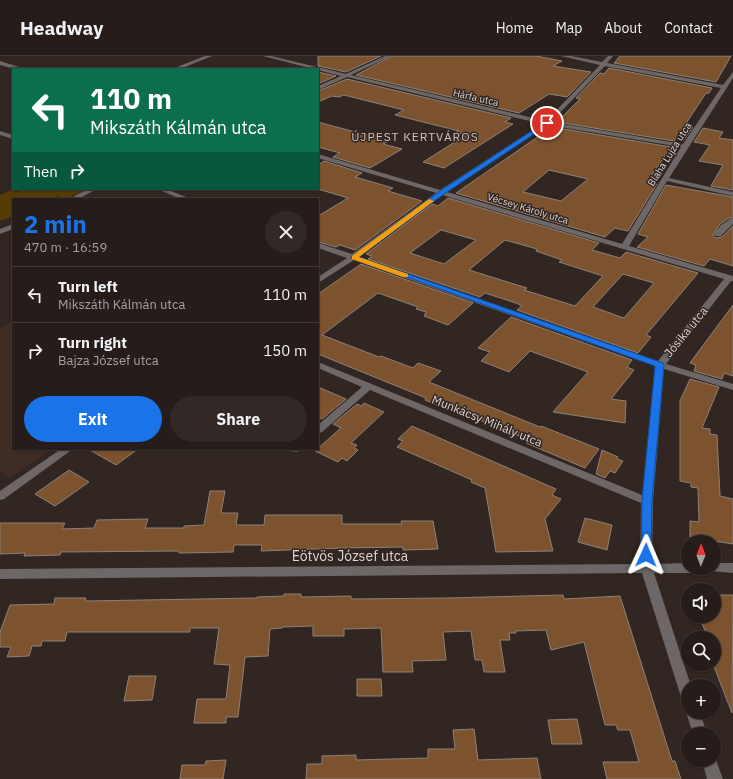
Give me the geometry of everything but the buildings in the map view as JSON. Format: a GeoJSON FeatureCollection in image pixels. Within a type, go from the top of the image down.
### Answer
{"type":"FeatureCollection","features":[{"type":"Feature","properties":{"kind":"street"},"geometry":{"type":"LineString","coordinates":[[178,68],[210,56]]}},
{"type":"Feature","properties":{"kind":"street","name":"Hárfa utca"},"geometry":{"type":"LineString","coordinates":[[265,56],[316,68]]}},
{"type":"Feature","properties":{"kind":"street"},"geometry":{"type":"LineString","coordinates":[[319,88],[389,56]]}},
{"type":"Feature","properties":{"kind":"street"},"geometry":{"type":"LineString","coordinates":[[564,56],[724,87]]}},
{"type":"Feature","properties":{"kind":"street"},"geometry":{"type":"LineString","coordinates":[[319,280],[354,257],[442,192],[547,123],[611,56]]}},
{"type":"Feature","properties":{"kind":"street"},"geometry":{"type":"LineString","coordinates":[[0,63],[17,68]]}},
{"type":"Feature","properties":{"kind":"street","name":"Hárfa utca"},"geometry":{"type":"LineString","coordinates":[[319,69],[547,123],[685,146]]}},
{"type":"Feature","properties":{"kind":"street","name":"Blaha Lujza utca"},"geometry":{"type":"LineString","coordinates":[[624,247],[685,146],[733,74]]}},
{"type":"Feature","properties":{"kind":"street"},"geometry":{"type":"LineString","coordinates":[[0,133],[12,137]]}},
{"type":"Feature","properties":{"kind":"street","name":"Vécsey Károly utca"},"geometry":{"type":"LineString","coordinates":[[319,156],[731,278]]}},
{"type":"Feature","properties":{"kind":"street"},"geometry":{"type":"LineString","coordinates":[[666,179],[733,194]]}},
{"type":"Feature","properties":{"kind":"street"},"geometry":{"type":"LineString","coordinates":[[74,198],[92,190]]}},
{"type":"Feature","properties":{"kind":"street"},"geometry":{"type":"LineString","coordinates":[[163,190],[185,198]]}},
{"type":"Feature","properties":{"kind":"street"},"geometry":{"type":"LineString","coordinates":[[718,234],[724,227],[733,221]]}},
{"type":"Feature","properties":{"kind":"street"},"geometry":{"type":"LineString","coordinates":[[1,230],[12,226]]}},
{"type":"Feature","properties":{"kind":"street"},"geometry":{"type":"LineString","coordinates":[[1,230],[12,234]]}},
{"type":"Feature","properties":{"kind":"street"},"geometry":{"type":"LineString","coordinates":[[319,245],[660,365],[733,388]]}},
{"type":"Feature","properties":{"kind":"street","name":"Jósika utca"},"geometry":{"type":"LineString","coordinates":[[682,679],[646,568],[647,501],[660,365],[731,278]]}},
{"type":"Feature","properties":{"kind":"street","name":"Munkácsy Mihály utca"},"geometry":{"type":"LineString","coordinates":[[321,370],[369,386],[647,501]]}},
{"type":"Feature","properties":{"kind":"street"},"geometry":{"type":"LineString","coordinates":[[319,429],[369,386]]}},
{"type":"Feature","properties":{"kind":"street"},"geometry":{"type":"LineString","coordinates":[[0,496],[67,450]]}},
{"type":"Feature","properties":{"kind":"street","name":"Eötvös József utca"},"geometry":{"type":"LineString","coordinates":[[0,574],[681,568]]}},
{"type":"Feature","properties":{"kind":"street"},"geometry":{"type":"LineString","coordinates":[[721,568],[733,568]]}},
{"type":"Feature","properties":{"kind":"street"},"geometry":{"type":"LineString","coordinates":[[711,767],[715,779]]}},
{"type":"Feature","properties":{"kind":"shaded area"},"geometry":{"type":"Polygon","coordinates":[[[12,190],[17,192],[22,190],[86,190],[67,198],[57,196],[53,198],[12,198],[12,216],[0,221],[0,195],[12,190]]]}},
{"type":"Feature","properties":{"kind":"shaded area"},"geometry":{"type":"Polygon","coordinates":[[[12,322],[12,450],[51,450],[8,479],[0,470],[0,328],[12,322]]]}},
{"type":"Feature","properties":{"kind":"slow traffic"},"geometry":{"type":"LineString","coordinates":[[405,275],[354,257],[431,201]]}},
{"type":"Feature","properties":{"kind":"district","name":"ÚJPEST KERTVÁROS"},"geometry":{"type":"Point","coordinates":[415,137]}},
{"type":"Feature","properties":{"kind":"route"},"geometry":{"type":"LineString","coordinates":[[547,123],[442,192],[354,257],[660,365],[647,501],[646,555]]}}]}
